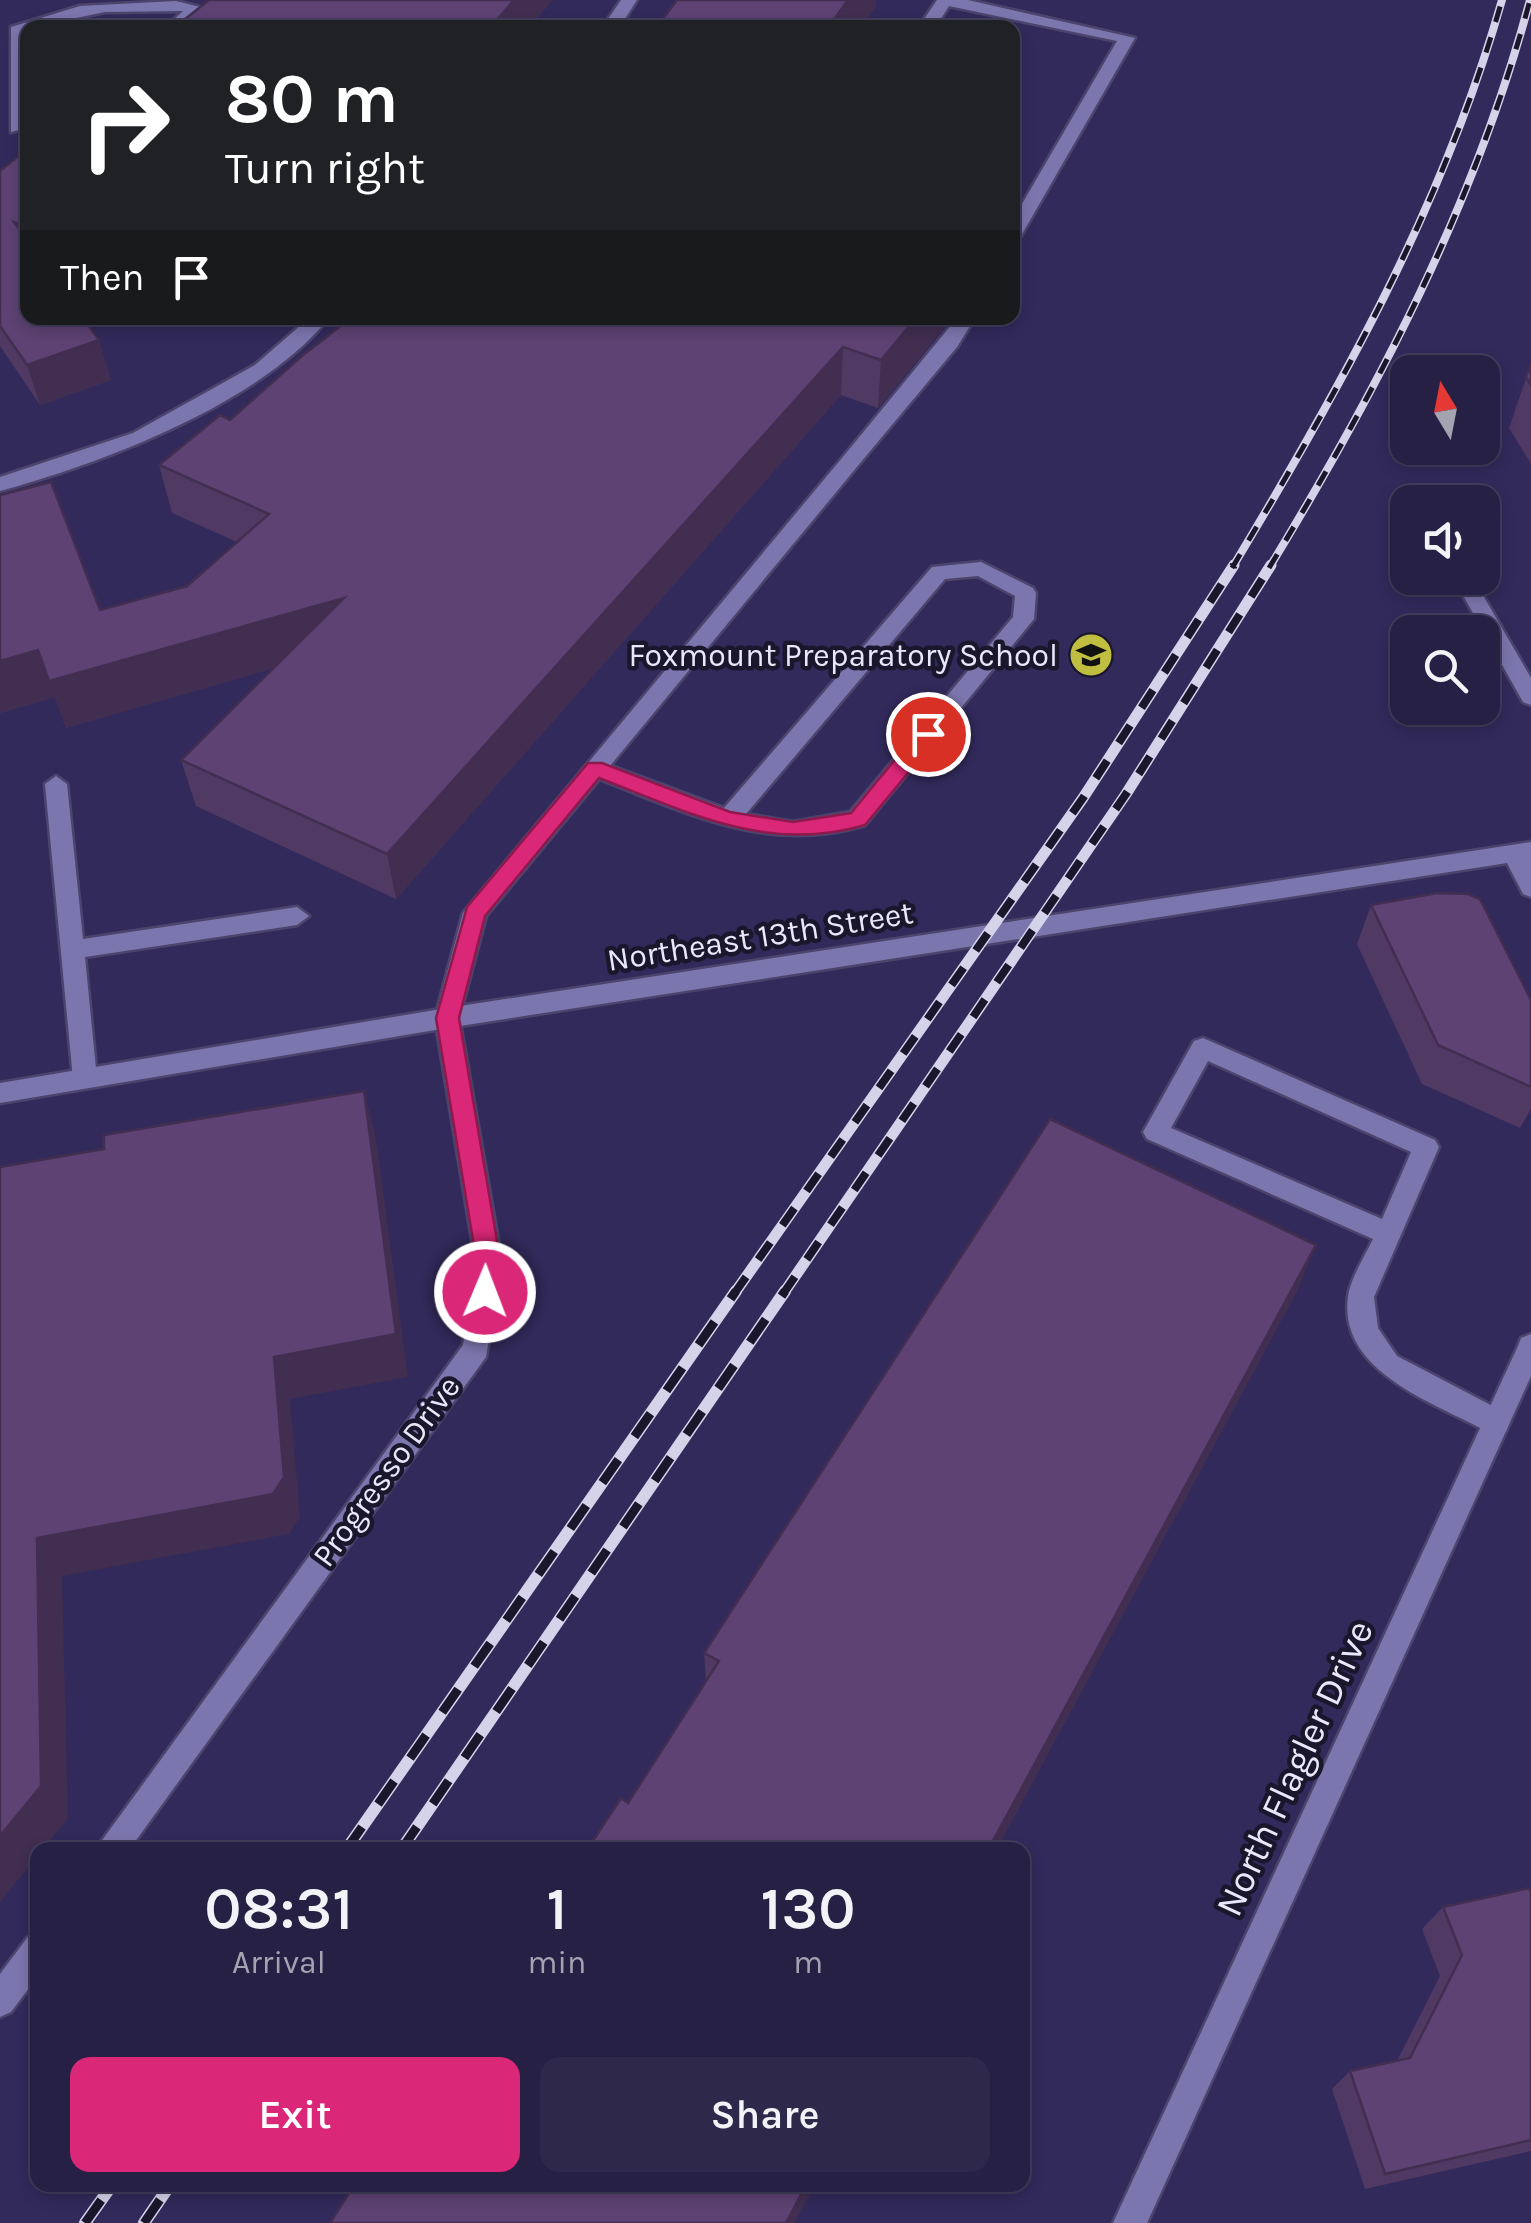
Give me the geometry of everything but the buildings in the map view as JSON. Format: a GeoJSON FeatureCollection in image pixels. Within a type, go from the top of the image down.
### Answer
{"type":"FeatureCollection","features":[{"type":"Feature","properties":{"kind":"street"},"geometry":{"type":"LineString","coordinates":[[945,0],[1127,38],[1020,223]]}},
{"type":"Feature","properties":{"kind":"street"},"geometry":{"type":"LineString","coordinates":[[35,20],[162,2],[196,8],[182,20]]}},
{"type":"Feature","properties":{"kind":"street"},"geometry":{"type":"LineString","coordinates":[[15,132],[20,28]]}},
{"type":"Feature","properties":{"kind":"street"},"geometry":{"type":"LineString","coordinates":[[0,484],[140,436],[262,369],[312,325]]}},
{"type":"Feature","properties":{"kind":"street","name":"Progresso Drive"},"geometry":{"type":"LineString","coordinates":[[116,1842],[476,1349],[489,1264],[448,1018],[475,913],[962,325]]}},
{"type":"Feature","properties":{"kind":"street"},"geometry":{"type":"LineString","coordinates":[[595,768],[728,819],[793,830],[858,820],[1024,619],[1026,592],[981,569],[939,572],[728,819]]}},
{"type":"Feature","properties":{"kind":"street"},"geometry":{"type":"LineString","coordinates":[[1473,595],[1531,697]]}},
{"type":"Feature","properties":{"kind":"street"},"geometry":{"type":"LineString","coordinates":[[56,784],[85,1079]]}},
{"type":"Feature","properties":{"kind":"street"},"geometry":{"type":"LineString","coordinates":[[1522,853],[1531,888]]}},
{"type":"Feature","properties":{"kind":"street","name":"Northeast 13th Street"},"geometry":{"type":"LineString","coordinates":[[0,1093],[448,1018],[1522,853]]}},
{"type":"Feature","properties":{"kind":"street"},"geometry":{"type":"LineString","coordinates":[[72,950],[297,916]]}},
{"type":"Feature","properties":{"kind":"street"},"geometry":{"type":"LineString","coordinates":[[1388,1234],[1156,1132],[1203,1048],[1426,1147],[1361,1297],[1365,1331],[1387,1364],[1496,1422]]}},
{"type":"Feature","properties":{"kind":"street","name":"North Flagler Drive"},"geometry":{"type":"LineString","coordinates":[[1130,2223],[1531,1346]]}},
{"type":"Feature","properties":{"kind":"street"},"geometry":{"type":"LineString","coordinates":[[0,2001],[30,1961]]}},
{"type":"Feature","properties":{"kind":"railway"},"geometry":{"type":"LineString","coordinates":[[1232,568],[1350,363],[1420,222],[1478,76],[1502,0]]}},
{"type":"Feature","properties":{"kind":"railway"},"geometry":{"type":"LineString","coordinates":[[1269,568],[1348,432],[1420,293],[1482,149],[1530,0]]}},
{"type":"Feature","properties":{"kind":"railway"},"geometry":{"type":"LineString","coordinates":[[734,1294],[1083,798],[1234,565]]}},
{"type":"Feature","properties":{"kind":"railway"},"geometry":{"type":"LineString","coordinates":[[783,1294],[1126,794],[1271,565]]}},
{"type":"Feature","properties":{"kind":"railway"},"geometry":{"type":"LineString","coordinates":[[352,1842],[736,1291]]}},
{"type":"Feature","properties":{"kind":"railway"},"geometry":{"type":"LineString","coordinates":[[406,1842],[785,1291]]}},
{"type":"Feature","properties":{"kind":"railway"},"geometry":{"type":"LineString","coordinates":[[85,2223],[107,2192]]}},
{"type":"Feature","properties":{"kind":"railway"},"geometry":{"type":"LineString","coordinates":[[144,2223],[165,2192]]}},
{"type":"Feature","properties":{"kind":"place","name":"Foxmount Preparatory School"},"geometry":{"type":"Point","coordinates":[1091,655]}},
{"type":"Feature","properties":{"kind":"route"},"geometry":{"type":"LineString","coordinates":[[485,1292],[489,1264],[448,1018],[475,913],[595,768],[728,819],[793,830],[858,820],[928,734]]}}]}
